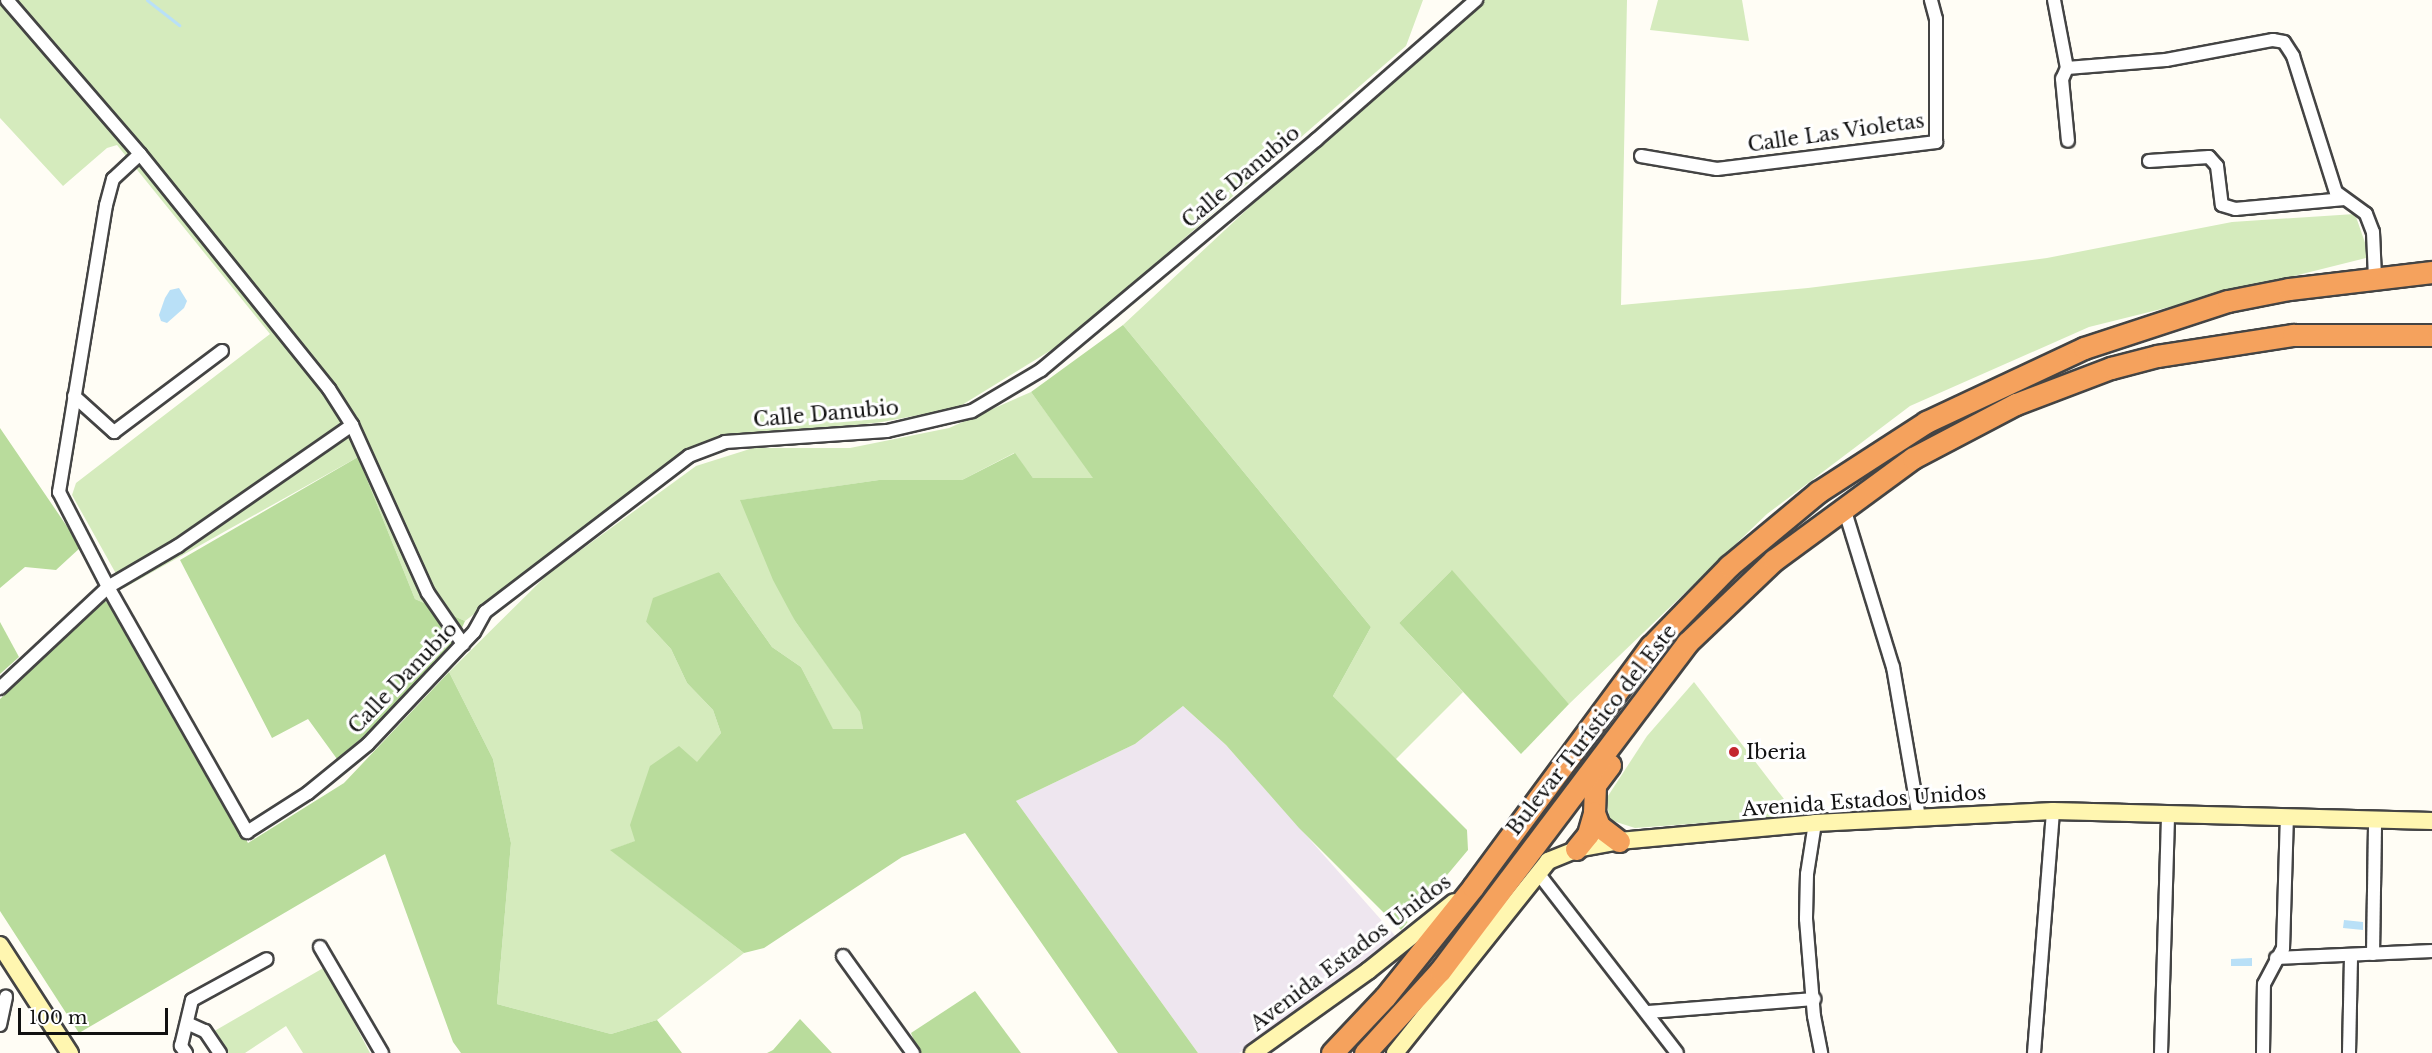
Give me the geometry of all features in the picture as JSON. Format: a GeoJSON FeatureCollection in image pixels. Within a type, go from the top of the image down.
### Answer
{"type":"FeatureCollection","features":[{"type":"Feature","properties":{"kind":"highway","name":"Bulevar Turístico del Este"},"geometry":{"type":"LineString","coordinates":[[1332,1053],[1385,997],[1473,886],[1651,646],[1690,604],[1776,525],[1875,453],[1926,422],[2026,373],[2153,323],[2228,301],[2375,278],[2432,272]]}},
{"type":"Feature","properties":{"kind":"highway","name":"Bulevar Turístico del Este"},"geometry":{"type":"LineString","coordinates":[[1365,1053],[1440,971],[1687,643],[1792,545],[1913,458],[1970,425],[2111,368],[2229,343],[2293,335],[2432,335]]}},
{"type":"Feature","properties":{"kind":"highway"},"geometry":{"type":"LineString","coordinates":[[1576,849],[1588,834],[1594,813],[1595,784],[1696,649],[1766,581],[1792,545]]}},
{"type":"Feature","properties":{"kind":"highway"},"geometry":{"type":"LineString","coordinates":[[1594,813],[1599,826],[1619,840]]}},
{"type":"Feature","properties":{"kind":"street"},"geometry":{"type":"LineString","coordinates":[[7,0],[140,154],[279,325],[352,425],[428,593],[463,644]]}},
{"type":"Feature","properties":{"kind":"street","name":"Calle Danubio"},"geometry":{"type":"LineString","coordinates":[[108,587],[248,832],[308,793],[368,744],[463,644],[485,612],[689,456],[725,442],[887,431],[972,411],[1041,370],[1316,140],[1476,0]]}},
{"type":"Feature","properties":{"kind":"street","name":"Calle Las Violetas"},"geometry":{"type":"LineString","coordinates":[[1641,156],[1718,169],[1936,142],[1936,19],[1931,0]]}},
{"type":"Feature","properties":{"kind":"street"},"geometry":{"type":"LineString","coordinates":[[2054,0],[2067,68],[2062,80],[2068,141]]}},
{"type":"Feature","properties":{"kind":"street"},"geometry":{"type":"LineString","coordinates":[[2067,68],[2166,60],[2273,40],[2284,42],[2293,56],[2336,192],[2366,214],[2373,232],[2375,278]]}},
{"type":"Feature","properties":{"kind":"street"},"geometry":{"type":"LineString","coordinates":[[108,587],[59,492],[113,179],[140,154]]}},
{"type":"Feature","properties":{"kind":"street"},"geometry":{"type":"LineString","coordinates":[[2149,161],[2209,157],[2217,166],[2222,205],[2235,209],[2344,199]]}},
{"type":"Feature","properties":{"kind":"street"},"geometry":{"type":"LineString","coordinates":[[74,396],[114,432],[222,351]]}},
{"type":"Feature","properties":{"kind":"street"},"geometry":{"type":"LineString","coordinates":[[0,688],[108,587],[178,546],[352,425]]}},
{"type":"Feature","properties":{"kind":"street"},"geometry":{"type":"LineString","coordinates":[[1844,508],[1893,667],[1919,818]]}},
{"type":"Feature","properties":{"kind":"street"},"geometry":{"type":"LineString","coordinates":[[2034,1053],[2053,811]]}},
{"type":"Feature","properties":{"kind":"street","name":"Avenida Estados Unidos"},"geometry":{"type":"LineString","coordinates":[[1395,1053],[1548,861],[1576,849],[1619,840],[1815,824],[2053,811],[2432,821]]}},
{"type":"Feature","properties":{"kind":"street"},"geometry":{"type":"LineString","coordinates":[[2162,1053],[2168,815]]}},
{"type":"Feature","properties":{"kind":"street"},"geometry":{"type":"LineString","coordinates":[[2263,1053],[2264,984],[2276,958],[2283,949],[2287,818]]}},
{"type":"Feature","properties":{"kind":"street"},"geometry":{"type":"LineString","coordinates":[[2373,954],[2375,820]]}},
{"type":"Feature","properties":{"kind":"street"},"geometry":{"type":"LineString","coordinates":[[1815,824],[1806,895],[1814,999],[1821,1053]]}},
{"type":"Feature","properties":{"kind":"street"},"geometry":{"type":"LineString","coordinates":[[1538,873],[1648,1012],[1677,1053]]}},
{"type":"Feature","properties":{"kind":"street","name":"Avenida Estados Unidos"},"geometry":{"type":"LineString","coordinates":[[1253,1053],[1368,971],[1473,886]]}},
{"type":"Feature","properties":{"kind":"street"},"geometry":{"type":"LineString","coordinates":[[0,946],[70,1053]]}},
{"type":"Feature","properties":{"kind":"street"},"geometry":{"type":"LineString","coordinates":[[320,947],[382,1053]]}},
{"type":"Feature","properties":{"kind":"street"},"geometry":{"type":"LineString","coordinates":[[2276,958],[2432,951]]}},
{"type":"Feature","properties":{"kind":"street"},"geometry":{"type":"LineString","coordinates":[[2349,1053],[2351,955]]}},
{"type":"Feature","properties":{"kind":"street"},"geometry":{"type":"LineString","coordinates":[[843,956],[913,1053]]}},
{"type":"Feature","properties":{"kind":"street"},"geometry":{"type":"LineString","coordinates":[[186,1053],[181,1046],[189,1024],[187,1011],[192,1000],[267,959]]}},
{"type":"Feature","properties":{"kind":"street"},"geometry":{"type":"LineString","coordinates":[[0,1025],[6,997]]}},
{"type":"Feature","properties":{"kind":"street"},"geometry":{"type":"LineString","coordinates":[[1648,1012],[1814,999]]}},
{"type":"Feature","properties":{"kind":"street"},"geometry":{"type":"LineString","coordinates":[[189,1024],[205,1031],[220,1053]]}},
{"type":"Feature","properties":{"kind":"shaded area"},"geometry":{"type":"Polygon","coordinates":[[[1183,706],[1226,745],[1399,940],[1239,1053],[1198,1053],[1016,801],[1135,744],[1183,706]]]}},
{"type":"Feature","properties":{"kind":"green space"},"geometry":{"type":"Polygon","coordinates":[[[0,0],[1423,0],[1406,46],[1066,341],[957,408],[882,422],[698,444],[465,621],[415,599],[358,457],[124,588],[72,495],[76,483],[270,334],[117,145],[107,148],[63,186],[0,118],[0,0]]]}},
{"type":"Feature","properties":{"kind":"green space"},"geometry":{"type":"Polygon","coordinates":[[[1481,0],[1627,0],[1621,305],[1808,288],[2047,258],[2232,222],[2355,214],[2370,257],[2089,327],[1910,406],[1767,514],[1569,704],[1451,571],[1399,623],[1463,692],[1395,760],[1333,696],[1371,627],[1123,325],[1417,51],[1481,0]]]}},
{"type":"Feature","properties":{"kind":"green space"},"geometry":{"type":"Polygon","coordinates":[[[1658,0],[1742,0],[1749,41],[1650,30],[1658,0]]]}},
{"type":"Feature","properties":{"kind":"green space"},"geometry":{"type":"Polygon","coordinates":[[[1123,325],[1371,627],[1333,696],[1467,830],[1468,850],[1401,930],[1299,828],[1226,745],[1183,706],[1135,744],[1016,801],[1198,1053],[1118,1053],[965,833],[902,857],[764,948],[744,953],[610,850],[635,841],[630,825],[650,766],[679,746],[697,762],[721,733],[713,710],[687,683],[671,649],[646,622],[653,598],[719,572],[772,647],[801,667],[833,729],[863,729],[860,712],[795,621],[773,580],[740,500],[879,480],[962,480],[1015,453],[1033,478],[1093,478],[1031,392],[1123,325]]]}},
{"type":"Feature","properties":{"kind":"green space"},"geometry":{"type":"Polygon","coordinates":[[[1031,392],[1094,478],[1033,478],[1014,453],[962,480],[879,480],[741,500],[795,621],[861,712],[863,729],[833,730],[801,667],[772,647],[719,572],[646,622],[671,649],[687,683],[713,710],[721,733],[636,841],[611,850],[744,953],[657,1020],[611,1034],[497,1004],[511,843],[493,759],[449,672],[548,574],[696,466],[753,448],[850,448],[949,428],[1031,392]]]}},
{"type":"Feature","properties":{"kind":"green space"},"geometry":{"type":"Polygon","coordinates":[[[0,428],[81,547],[56,570],[25,567],[0,588],[0,428]]]}},
{"type":"Feature","properties":{"kind":"green space"},"geometry":{"type":"Polygon","coordinates":[[[358,457],[415,599],[465,621],[457,639],[378,724],[337,759],[308,719],[272,738],[180,560],[358,457]]]}},
{"type":"Feature","properties":{"kind":"green space"},"geometry":{"type":"Polygon","coordinates":[[[1452,570],[1569,704],[1521,754],[1399,623],[1452,570]]]}},
{"type":"Feature","properties":{"kind":"green space"},"geometry":{"type":"Polygon","coordinates":[[[105,601],[114,609],[248,843],[344,783],[449,672],[493,759],[511,843],[497,1004],[611,1034],[657,1020],[682,1053],[461,1053],[453,1042],[385,854],[79,1033],[0,911],[0,699],[105,601]]]}},
{"type":"Feature","properties":{"kind":"green space"},"geometry":{"type":"Polygon","coordinates":[[[0,622],[19,657],[0,674],[0,622]]]}},
{"type":"Feature","properties":{"kind":"green space"},"geometry":{"type":"Polygon","coordinates":[[[1694,682],[1797,816],[1635,828],[1610,820],[1606,799],[1647,736],[1694,682]]]}},
{"type":"Feature","properties":{"kind":"green space"},"geometry":{"type":"Polygon","coordinates":[[[325,967],[370,1053],[303,1053],[286,1026],[245,1053],[225,1053],[211,1033],[325,967]]]}},
{"type":"Feature","properties":{"kind":"green space"},"geometry":{"type":"Polygon","coordinates":[[[975,991],[1021,1053],[919,1053],[911,1033],[975,991]]]}},
{"type":"Feature","properties":{"kind":"green space"},"geometry":{"type":"Polygon","coordinates":[[[800,1019],[832,1053],[767,1053],[773,1050],[800,1019]]]}},
{"type":"Feature","properties":{"kind":"water"},"geometry":{"type":"Polygon","coordinates":[[[179,288],[187,301],[184,308],[167,323],[161,321],[159,315],[165,298],[170,290],[179,288]]]}},
{"type":"Feature","properties":{"kind":"water"},"geometry":{"type":"Polygon","coordinates":[[[2344,920],[2363,922],[2363,930],[2343,928],[2344,920]]]}},
{"type":"Feature","properties":{"kind":"water"},"geometry":{"type":"Polygon","coordinates":[[[2252,958],[2252,966],[2231,966],[2231,959],[2252,958]]]}},
{"type":"Feature","properties":{"kind":"waterway"},"geometry":{"type":"LineString","coordinates":[[147,0],[179,25]]}},
{"type":"Feature","properties":{"kind":"place","name":"Iberia"},"geometry":{"type":"Point","coordinates":[1734,752]}}]}
